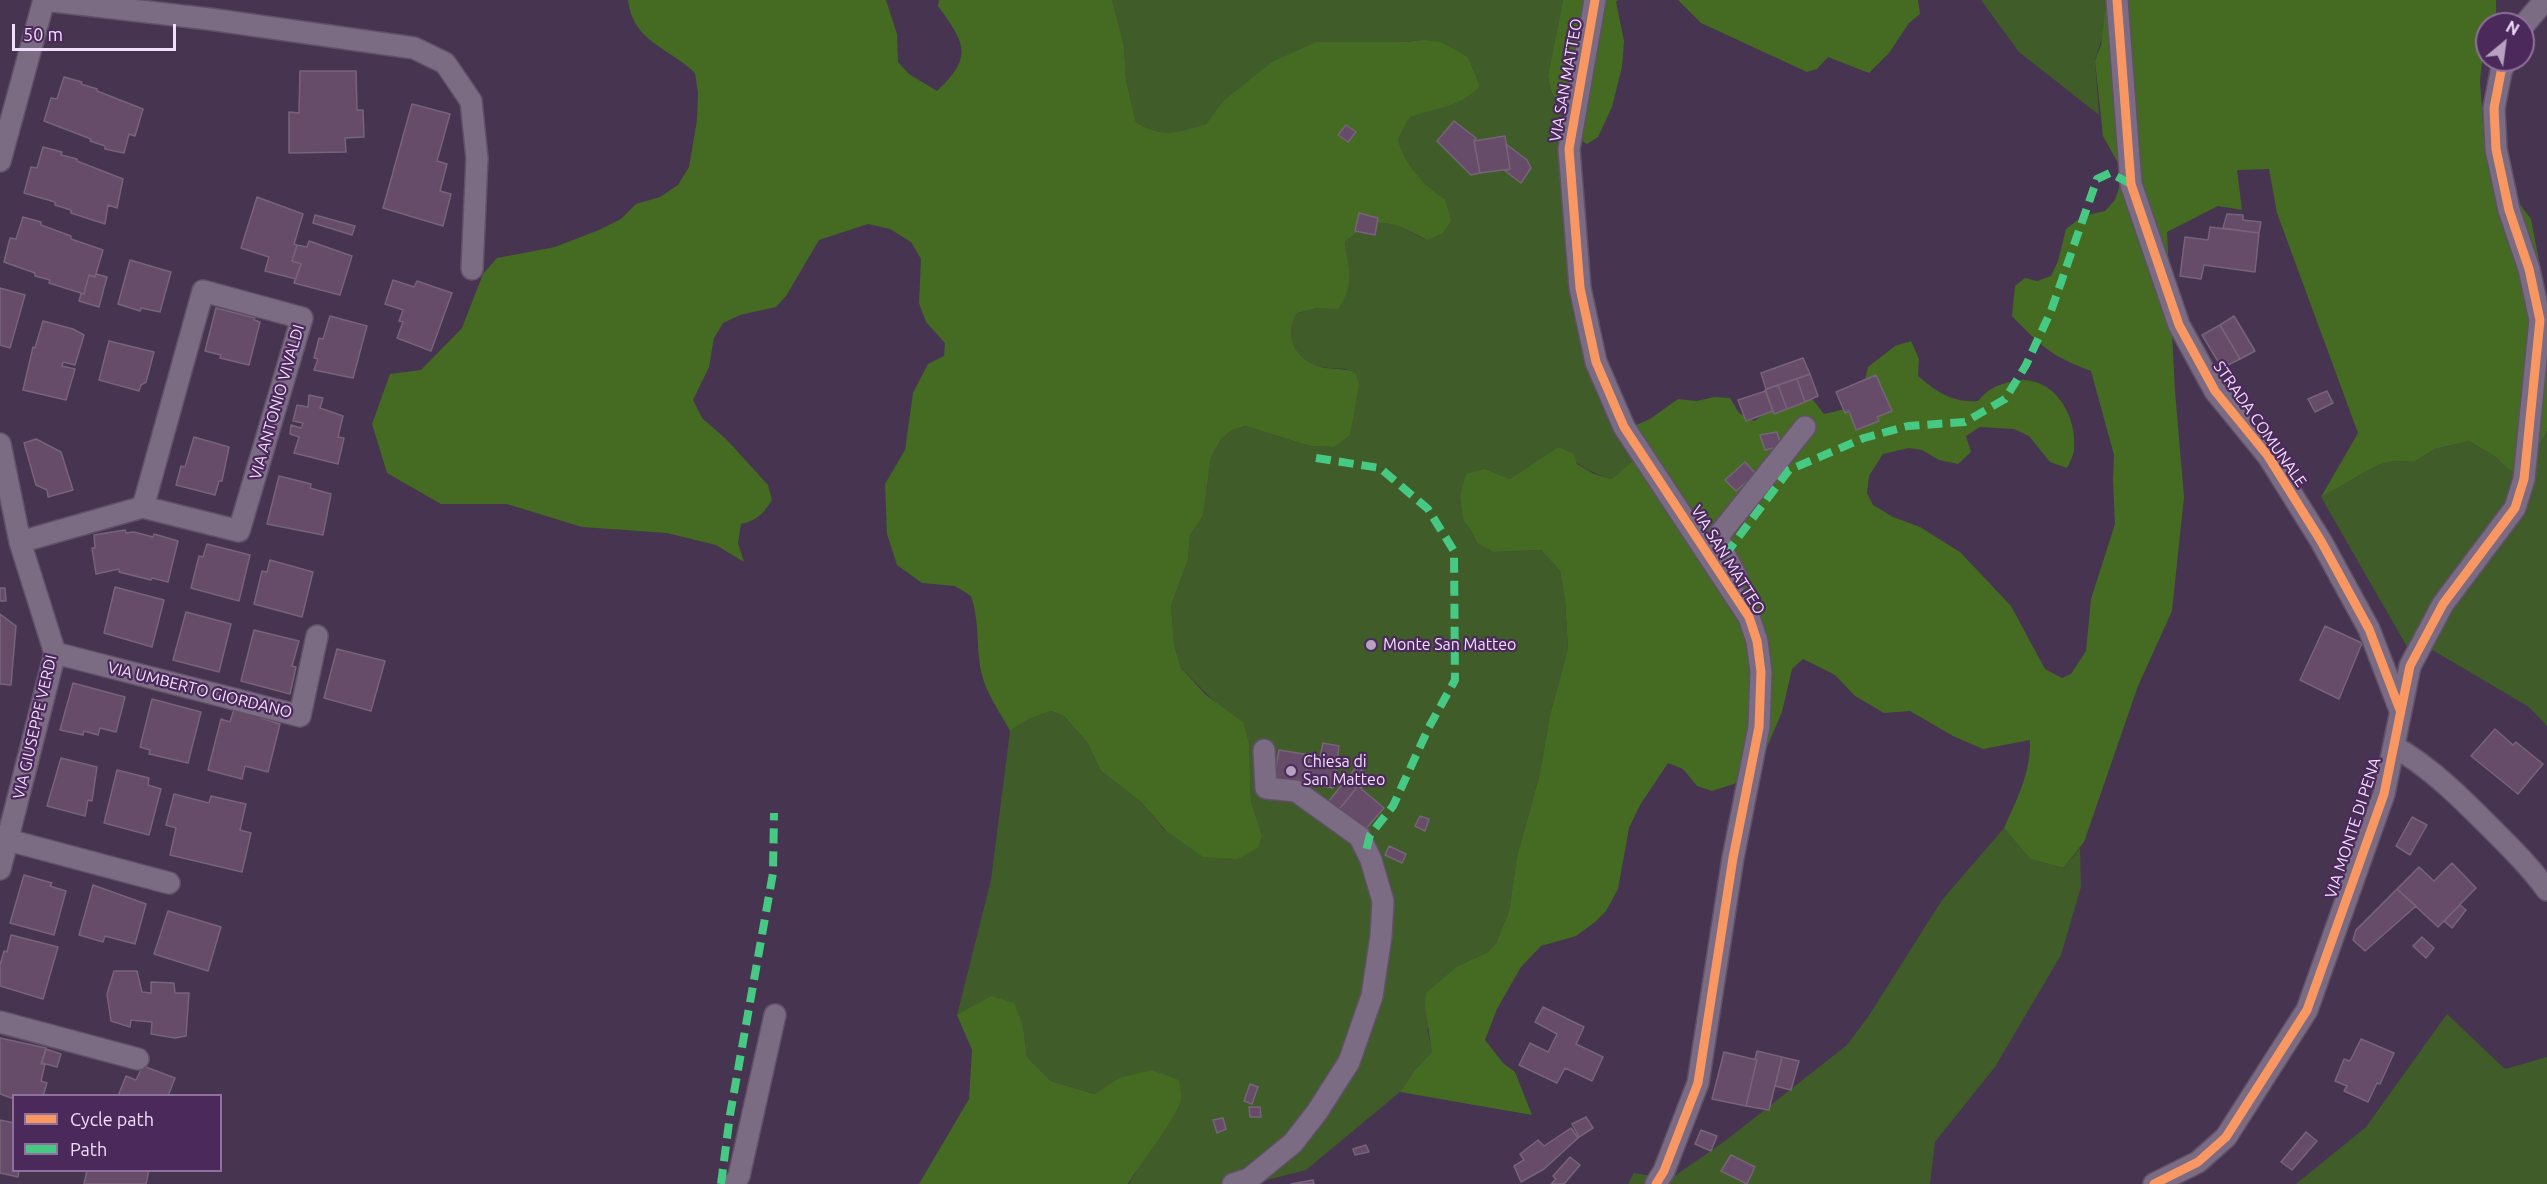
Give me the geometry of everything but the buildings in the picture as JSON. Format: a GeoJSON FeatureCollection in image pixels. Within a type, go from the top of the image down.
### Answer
{"type":"FeatureCollection","features":[{"type":"Feature","properties":{"kind":"street"},"geometry":{"type":"LineString","coordinates":[[0,161],[3,139],[44,0],[209,19],[414,48],[446,63],[471,101],[477,158],[472,269]]}},
{"type":"Feature","properties":{"kind":"street","name":"VIA SAN MATTEO"},"geometry":{"type":"LineString","coordinates":[[1595,0],[1569,149],[1580,288],[1596,362],[1624,427],[1749,617],[1761,672],[1759,727],[1733,858],[1698,1083],[1664,1171],[1656,1184]]}},
{"type":"Feature","properties":{"kind":"street","name":"STRADA COMUNALE"},"geometry":{"type":"LineString","coordinates":[[2117,0],[2131,184],[2180,325],[2215,391],[2268,456],[2321,541],[2369,629],[2400,710]]}},
{"type":"Feature","properties":{"kind":"street"},"geometry":{"type":"LineString","coordinates":[[2535,12],[2545,0]]}},
{"type":"Feature","properties":{"kind":"street","name":"VIA MONTE DI PENA"},"geometry":{"type":"LineString","coordinates":[[2154,1184],[2198,1162],[2226,1137],[2307,1010],[2384,794],[2410,666],[2443,604],[2515,508],[2524,479],[2540,320],[2529,269],[2509,210],[2496,150],[2494,108],[2501,72]]}},
{"type":"Feature","properties":{"kind":"street","name":"VIA ANTONIO VIVALDI"},"geometry":{"type":"LineString","coordinates":[[20,542],[142,507],[239,531],[302,318],[203,291],[142,507]]}},
{"type":"Feature","properties":{"kind":"street"},"geometry":{"type":"LineString","coordinates":[[1749,617],[1744,591],[1721,548],[1719,535],[1805,427]]}},
{"type":"Feature","properties":{"kind":"street","name":"VIA GIUSEPPE VERDI"},"geometry":{"type":"LineString","coordinates":[[0,444],[4,481],[20,542],[55,653],[0,869]]}},
{"type":"Feature","properties":{"kind":"street","name":"VIA UMBERTO GIORDANO"},"geometry":{"type":"LineString","coordinates":[[55,653],[300,716],[317,636]]}},
{"type":"Feature","properties":{"kind":"street"},"geometry":{"type":"LineString","coordinates":[[2395,747],[2421,761],[2468,805],[2534,872],[2547,890]]}},
{"type":"Feature","properties":{"kind":"street"},"geometry":{"type":"LineString","coordinates":[[1233,1184],[1249,1179],[1293,1143],[1317,1112],[1349,1062],[1372,996],[1381,936],[1383,901],[1371,860],[1360,837],[1296,791],[1266,788],[1264,750]]}},
{"type":"Feature","properties":{"kind":"street"},"geometry":{"type":"LineString","coordinates":[[8,840],[169,883]]}},
{"type":"Feature","properties":{"kind":"street"},"geometry":{"type":"LineString","coordinates":[[734,1184],[739,1176],[775,1015]]}},
{"type":"Feature","properties":{"kind":"street"},"geometry":{"type":"LineString","coordinates":[[0,1022],[138,1059]]}},
{"type":"Feature","properties":{"kind":"green space"},"geometry":{"type":"Polygon","coordinates":[[[628,0],[886,0],[897,34],[898,62],[909,74],[937,91],[957,69],[961,59],[959,40],[938,6],[939,0],[1112,0],[1124,45],[1126,80],[1136,122],[1155,131],[1163,132],[1206,124],[1222,102],[1272,62],[1316,42],[1423,40],[1441,42],[1468,57],[1480,86],[1456,103],[1410,117],[1398,139],[1405,157],[1416,173],[1430,188],[1445,199],[1451,221],[1443,233],[1427,240],[1404,228],[1385,223],[1367,227],[1357,233],[1345,242],[1349,284],[1344,300],[1338,309],[1318,308],[1297,313],[1293,321],[1292,337],[1297,351],[1303,357],[1318,366],[1346,370],[1356,374],[1359,385],[1350,435],[1334,447],[1310,446],[1245,426],[1232,430],[1222,438],[1211,457],[1203,516],[1190,535],[1188,560],[1171,606],[1174,645],[1181,668],[1206,695],[1243,722],[1249,743],[1251,802],[1262,835],[1258,848],[1237,859],[1203,857],[1165,830],[1141,802],[1101,771],[1087,742],[1064,716],[1051,711],[1029,719],[1010,731],[983,679],[976,616],[971,596],[955,586],[922,583],[897,565],[887,534],[885,484],[905,450],[913,393],[928,364],[944,356],[945,343],[926,322],[919,303],[921,259],[911,242],[890,229],[868,224],[819,240],[786,296],[776,307],[740,315],[723,323],[714,338],[709,367],[693,400],[702,418],[727,440],[768,485],[772,500],[760,516],[741,524],[738,543],[744,562],[716,545],[667,533],[582,527],[507,504],[441,504],[387,473],[372,424],[390,374],[421,370],[462,328],[483,274],[497,258],[555,247],[599,230],[621,219],[636,204],[660,197],[678,185],[689,167],[697,120],[698,93],[695,73],[644,35],[631,14],[628,0]]]}},
{"type":"Feature","properties":{"kind":"green space"},"geometry":{"type":"Polygon","coordinates":[[[1112,0],[1563,0],[1548,75],[1550,88],[1565,124],[1592,330],[1648,458],[1623,470],[1612,479],[1583,467],[1558,447],[1510,479],[1485,469],[1460,496],[1463,521],[1471,530],[1477,543],[1493,552],[1541,550],[1560,571],[1565,601],[1568,648],[1550,715],[1539,777],[1517,856],[1509,911],[1496,943],[1488,952],[1458,966],[1427,1029],[1433,1052],[1415,1070],[1400,1092],[1306,1170],[1251,1184],[1129,1184],[1143,1159],[1119,1078],[1094,1094],[1051,1081],[1027,1057],[1023,1026],[957,1015],[991,880],[1010,731],[1029,719],[1051,711],[1064,716],[1087,742],[1101,771],[1141,802],[1165,831],[1262,835],[1251,802],[1249,743],[1221,708],[1181,668],[1174,645],[1171,606],[1188,560],[1190,535],[1203,516],[1211,457],[1222,438],[1232,430],[1245,426],[1310,446],[1334,447],[1347,369],[1321,367],[1303,357],[1297,351],[1292,337],[1293,321],[1297,313],[1318,308],[1347,260],[1345,242],[1357,233],[1367,227],[1385,223],[1403,228],[1426,240],[1445,199],[1430,188],[1416,173],[1405,157],[1398,139],[1410,117],[1480,86],[1468,57],[1423,40],[1404,42],[1222,102],[1206,124],[1170,132],[1155,131],[1136,122],[1126,80],[1124,45],[1112,0]]]}},
{"type":"Feature","properties":{"kind":"green space"},"geometry":{"type":"Polygon","coordinates":[[[1563,0],[1618,0],[1616,2],[1624,41],[1622,67],[1612,107],[1598,137],[1587,144],[1571,134],[1550,88],[1548,75],[1563,0]]]}},
{"type":"Feature","properties":{"kind":"green space"},"geometry":{"type":"Polygon","coordinates":[[[1678,0],[1918,0],[1920,14],[1909,23],[1889,53],[1869,73],[1828,57],[1817,69],[1807,72],[1701,23],[1678,0]]]}},
{"type":"Feature","properties":{"kind":"green space"},"geometry":{"type":"Polygon","coordinates":[[[1981,0],[2113,0],[2095,61],[2099,115],[2019,52],[1981,0]]]}},
{"type":"Feature","properties":{"kind":"green space"},"geometry":{"type":"Polygon","coordinates":[[[2113,0],[2496,0],[2496,12],[2475,12],[2475,72],[2481,72],[2485,153],[2496,173],[2531,219],[2547,303],[2545,367],[2547,368],[2547,431],[2536,452],[2521,474],[2508,469],[2496,457],[2469,441],[2435,449],[2414,462],[2393,461],[2378,465],[2321,497],[2358,433],[2277,213],[2269,169],[2237,170],[2242,210],[2218,206],[2167,232],[2175,391],[2184,497],[2172,611],[2138,686],[2084,842],[2063,868],[2030,859],[2004,828],[2026,774],[2030,740],[1983,749],[1953,736],[1910,711],[1884,713],[1855,696],[1835,675],[1803,659],[1792,669],[1782,712],[1758,762],[1734,784],[1712,791],[1697,786],[1683,769],[1668,763],[1640,805],[1629,828],[1618,889],[1606,911],[1576,936],[1541,946],[1521,967],[1497,1009],[1485,1040],[1503,1063],[1515,1072],[1532,1115],[1400,1092],[1415,1070],[1432,1052],[1425,1006],[1426,993],[1458,966],[1488,952],[1496,943],[1509,911],[1517,856],[1539,777],[1550,715],[1568,648],[1565,601],[1560,571],[1541,550],[1493,552],[1477,543],[1471,530],[1463,521],[1460,496],[1466,474],[1485,469],[1510,479],[1558,447],[1574,454],[1577,464],[1594,474],[1612,479],[1635,459],[1634,426],[1650,419],[1678,399],[1697,401],[1714,397],[1730,398],[1739,413],[1754,421],[1797,393],[1813,400],[1824,414],[1841,410],[1858,410],[1868,367],[1895,346],[1911,341],[1919,359],[1918,376],[1932,387],[1953,398],[1978,401],[1989,391],[2004,383],[2024,380],[2037,382],[2049,388],[2058,398],[2071,422],[2074,450],[2067,468],[2050,462],[2029,436],[2014,429],[1980,427],[1966,436],[1971,452],[1958,464],[1939,460],[1922,450],[1909,448],[1883,454],[1869,476],[1867,493],[1873,505],[1893,517],[1920,527],[1960,552],[2011,606],[2045,669],[2062,678],[2071,674],[2086,651],[2091,599],[2115,524],[2114,455],[2091,371],[2047,349],[2012,316],[2015,286],[2025,278],[2037,281],[2051,276],[2058,261],[2066,229],[2083,216],[2105,211],[2115,200],[2120,185],[2118,163],[2103,136],[2095,61],[2101,45],[2105,13],[2113,0]]]}},
{"type":"Feature","properties":{"kind":"green space"},"geometry":{"type":"Polygon","coordinates":[[[2547,431],[2547,726],[2529,707],[2429,648],[2410,652],[2321,497],[2378,465],[2393,461],[2414,462],[2435,449],[2469,441],[2496,457],[2508,469],[2536,452],[2547,431]]]}},
{"type":"Feature","properties":{"kind":"green space"},"geometry":{"type":"Polygon","coordinates":[[[2004,828],[2030,859],[2063,868],[2080,848],[2081,887],[2061,955],[1995,1067],[1935,1142],[1930,1184],[1628,1184],[1634,1173],[1670,1179],[1725,1141],[1847,1045],[1868,1017],[1942,900],[2004,828]]]}},
{"type":"Feature","properties":{"kind":"green space"},"geometry":{"type":"Polygon","coordinates":[[[991,996],[1014,1003],[1023,1026],[1027,1057],[1051,1081],[1094,1094],[1119,1078],[1152,1070],[1179,1080],[1181,1099],[1179,1106],[1128,1184],[919,1184],[969,1099],[972,1050],[957,1015],[991,996]]]}},
{"type":"Feature","properties":{"kind":"green space"},"geometry":{"type":"Polygon","coordinates":[[[2447,1014],[2505,1069],[2547,1057],[2547,1184],[2296,1184],[2366,1127],[2447,1014]]]}},
{"type":"Feature","properties":{"kind":"marked path"},"geometry":{"type":"LineString","coordinates":[[1725,555],[1789,470],[1864,438],[1908,426],[1965,422],[2005,399],[2026,365],[2051,311],[2097,179],[2110,173],[2131,184]]}},
{"type":"Feature","properties":{"kind":"marked path"},"geometry":{"type":"LineString","coordinates":[[1316,458],[1380,468],[1428,509],[1454,551],[1455,680],[1429,727],[1393,806],[1370,835],[1366,851]]}},
{"type":"Feature","properties":{"kind":"marked path"},"geometry":{"type":"LineString","coordinates":[[721,1184],[730,1115],[773,873],[774,813]]}},
{"type":"Feature","properties":{"kind":"cycle path"},"geometry":{"type":"LineString","coordinates":[[1595,0],[1569,149],[1580,288],[1596,362],[1624,427],[1749,617],[1757,641],[1761,672],[1759,727],[1733,858],[1698,1083],[1664,1171],[1656,1184]]}},
{"type":"Feature","properties":{"kind":"cycle path"},"geometry":{"type":"LineString","coordinates":[[2117,0],[2131,184],[2179,325],[2215,391],[2268,456],[2321,541],[2369,629],[2400,710]]}},
{"type":"Feature","properties":{"kind":"cycle path"},"geometry":{"type":"LineString","coordinates":[[2154,1184],[2198,1162],[2226,1137],[2307,1010],[2384,794],[2410,666],[2443,604],[2515,508],[2524,479],[2540,320],[2529,269],[2509,210],[2496,149],[2494,108],[2501,72]]}},
{"type":"Feature","properties":{"kind":"place","name":"Monte San Matteo"},"geometry":{"type":"Point","coordinates":[1371,645]}},
{"type":"Feature","properties":{"kind":"place","name":"Chiesa di San Matteo"},"geometry":{"type":"Point","coordinates":[1291,771]}}]}
